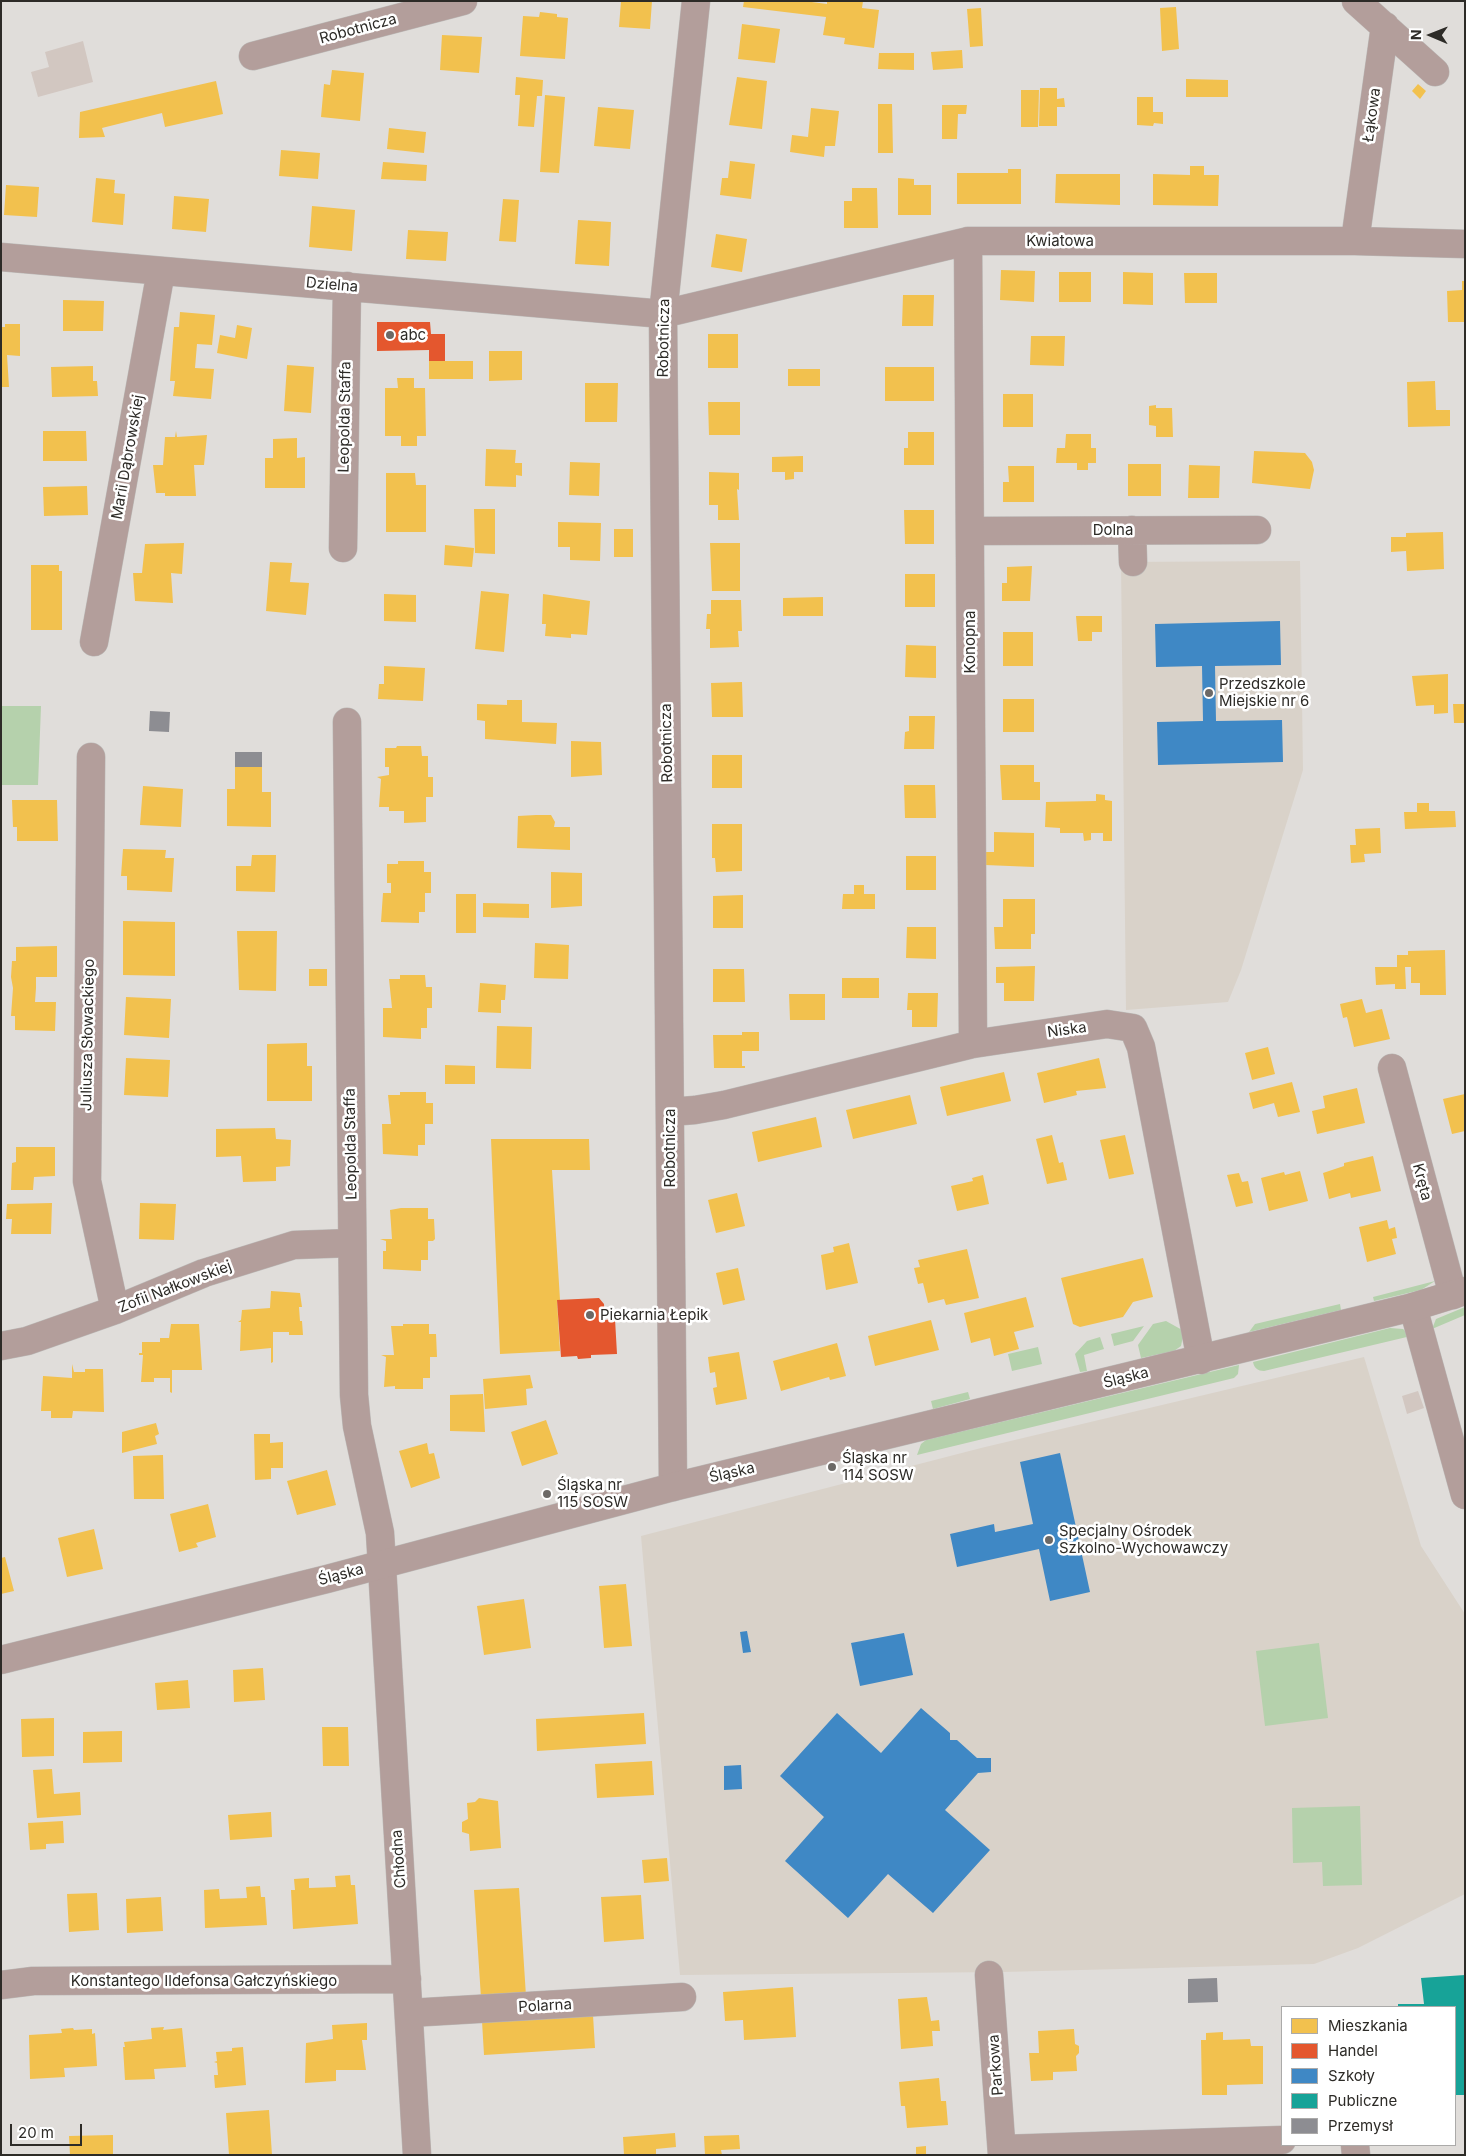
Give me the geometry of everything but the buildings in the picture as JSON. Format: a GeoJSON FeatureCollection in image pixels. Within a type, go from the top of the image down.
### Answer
{"type":"FeatureCollection","features":[{"type":"Feature","properties":{"kind":"street","name":"Robotnicza"},"geometry":{"type":"LineString","coordinates":[[253,56],[463,1]]}},
{"type":"Feature","properties":{"kind":"street","name":"Robotnicza"},"geometry":{"type":"LineString","coordinates":[[673,1487],[663,314],[696,1]]}},
{"type":"Feature","properties":{"kind":"street"},"geometry":{"type":"LineString","coordinates":[[1356,1],[1435,72]]}},
{"type":"Feature","properties":{"kind":"street","name":"Łąkowa"},"geometry":{"type":"LineString","coordinates":[[1355,241],[1385,26]]}},
{"type":"Feature","properties":{"kind":"street","name":"Kwiatowa"},"geometry":{"type":"LineString","coordinates":[[663,314],[968,241],[1355,241],[1465,244]]}},
{"type":"Feature","properties":{"kind":"street","name":"Konopna"},"geometry":{"type":"LineString","coordinates":[[968,241],[973,1044]]}},
{"type":"Feature","properties":{"kind":"street","name":"Dzielna"},"geometry":{"type":"LineString","coordinates":[[1,256],[161,272],[348,286],[663,314]]}},
{"type":"Feature","properties":{"kind":"street","name":"Marii Dąbrowskiej"},"geometry":{"type":"LineString","coordinates":[[94,642],[161,272]]}},
{"type":"Feature","properties":{"kind":"street","name":"Leopolda Staffa"},"geometry":{"type":"LineString","coordinates":[[343,548],[348,286]]}},
{"type":"Feature","properties":{"kind":"street"},"geometry":{"type":"LineString","coordinates":[[1132,530],[1133,562]]}},
{"type":"Feature","properties":{"kind":"street","name":"Dolna"},"geometry":{"type":"LineString","coordinates":[[970,531],[1257,530]]}},
{"type":"Feature","properties":{"kind":"street","name":"Leopolda Staffa"},"geometry":{"type":"LineString","coordinates":[[347,722],[355,1410],[379,1526],[381,1564]]}},
{"type":"Feature","properties":{"kind":"street","name":"Juliusza Słowackiego"},"geometry":{"type":"LineString","coordinates":[[91,757],[87,1182],[115,1310]]}},
{"type":"Feature","properties":{"kind":"street","name":"Niska"},"geometry":{"type":"LineString","coordinates":[[670,1112],[724,1105],[973,1044],[1136,1018],[1202,1360]]}},
{"type":"Feature","properties":{"kind":"street","name":"Kręta"},"geometry":{"type":"LineString","coordinates":[[1392,1068],[1459,1293]]}},
{"type":"Feature","properties":{"kind":"street","name":"Zofii Nałkowskiej"},"geometry":{"type":"LineString","coordinates":[[1,1346],[27,1342],[115,1310],[204,1273],[294,1245],[352,1243]]}},
{"type":"Feature","properties":{"kind":"street","name":"Śląska"},"geometry":{"type":"LineString","coordinates":[[1,1660],[381,1564],[673,1487],[1202,1360],[1413,1307],[1459,1293]]}},
{"type":"Feature","properties":{"kind":"street"},"geometry":{"type":"LineString","coordinates":[[1413,1307],[1465,1495]]}},
{"type":"Feature","properties":{"kind":"street","name":"Chłodna"},"geometry":{"type":"LineString","coordinates":[[381,1564],[418,2155]]}},
{"type":"Feature","properties":{"kind":"street","name":"Parkowa"},"geometry":{"type":"LineString","coordinates":[[989,1975],[1002,2152]]}},
{"type":"Feature","properties":{"kind":"street","name":"Konstantego Ildefonsa Gałczyńskiego"},"geometry":{"type":"LineString","coordinates":[[1,1985],[33,1981],[407,1979]]}},
{"type":"Feature","properties":{"kind":"street","name":"Polarna"},"geometry":{"type":"LineString","coordinates":[[409,2013],[589,2004],[682,1997]]}},
{"type":"Feature","properties":{"kind":"street"},"geometry":{"type":"LineString","coordinates":[[1002,2152],[1281,2140]]}},
{"type":"Feature","properties":{"kind":"shaded area"},"geometry":{"type":"Polygon","coordinates":[[[1300,561],[1303,770],[1241,970],[1228,1002],[1126,1010],[1121,562],[1300,561]]]}},
{"type":"Feature","properties":{"kind":"shaded area"},"geometry":{"type":"Polygon","coordinates":[[[1364,1357],[1421,1546],[1465,1614],[1465,1894],[1358,1948],[1314,1964],[1003,1972],[680,1975],[641,1536],[981,1448],[1364,1357]]]}},
{"type":"Feature","properties":{"kind":"green space"},"geometry":{"type":"Polygon","coordinates":[[[1,706],[41,706],[38,785],[1,785],[1,706]]]}},
{"type":"Feature","properties":{"kind":"green space"},"geometry":{"type":"Polygon","coordinates":[[[1435,1281],[1421,1290],[1374,1301],[1373,1297],[1435,1281]]]}},
{"type":"Feature","properties":{"kind":"green space"},"geometry":{"type":"Polygon","coordinates":[[[1340,1304],[1341,1310],[1249,1332],[1255,1324],[1340,1304]]]}},
{"type":"Feature","properties":{"kind":"green space"},"geometry":{"type":"Polygon","coordinates":[[[1465,1307],[1465,1315],[1432,1329],[1436,1319],[1465,1307]]]}},
{"type":"Feature","properties":{"kind":"green space"},"geometry":{"type":"Polygon","coordinates":[[[1166,1321],[1184,1331],[1181,1346],[1174,1351],[1141,1358],[1138,1345],[1153,1324],[1166,1321]]]}},
{"type":"Feature","properties":{"kind":"green space"},"geometry":{"type":"Polygon","coordinates":[[[1144,1326],[1133,1341],[1114,1346],[1111,1334],[1144,1326]]]}},
{"type":"Feature","properties":{"kind":"green space"},"geometry":{"type":"Polygon","coordinates":[[[1390,1328],[1403,1329],[1411,1336],[1264,1371],[1257,1369],[1253,1362],[1390,1328]]]}},
{"type":"Feature","properties":{"kind":"green space"},"geometry":{"type":"Polygon","coordinates":[[[1100,1337],[1104,1349],[1084,1355],[1087,1371],[1080,1372],[1075,1354],[1087,1341],[1100,1337]]]}},
{"type":"Feature","properties":{"kind":"green space"},"geometry":{"type":"Polygon","coordinates":[[[1038,1347],[1042,1364],[1012,1371],[1008,1354],[1038,1347]]]}},
{"type":"Feature","properties":{"kind":"green space"},"geometry":{"type":"Polygon","coordinates":[[[1239,1365],[1238,1374],[1234,1378],[917,1455],[921,1444],[926,1440],[1239,1365]]]}},
{"type":"Feature","properties":{"kind":"green space"},"geometry":{"type":"Polygon","coordinates":[[[968,1392],[970,1399],[933,1409],[931,1401],[968,1392]]]}},
{"type":"Feature","properties":{"kind":"green space"},"geometry":{"type":"Polygon","coordinates":[[[1319,1643],[1328,1718],[1265,1726],[1256,1651],[1319,1643]]]}},
{"type":"Feature","properties":{"kind":"green space"},"geometry":{"type":"Polygon","coordinates":[[[1360,1806],[1362,1885],[1323,1886],[1322,1862],[1293,1863],[1292,1808],[1360,1806]]]}},
{"type":"Feature","properties":{"kind":"place","name":"abc"},"geometry":{"type":"Point","coordinates":[390,335]}},
{"type":"Feature","properties":{"kind":"place","name":"Przedszkole Miejskie nr 6"},"geometry":{"type":"Point","coordinates":[1209,693]}},
{"type":"Feature","properties":{"kind":"place","name":"Piekarnia Łepik"},"geometry":{"type":"Point","coordinates":[590,1315]}},
{"type":"Feature","properties":{"kind":"place","name":"Śląska nr 114 SOSW"},"geometry":{"type":"Point","coordinates":[832,1467]}},
{"type":"Feature","properties":{"kind":"place","name":"Śląska nr 115 SOSW"},"geometry":{"type":"Point","coordinates":[547,1494]}},
{"type":"Feature","properties":{"kind":"place","name":"Specjalny Ośrodek Szkolno-Wychowawczy"},"geometry":{"type":"Point","coordinates":[1049,1540]}}]}
